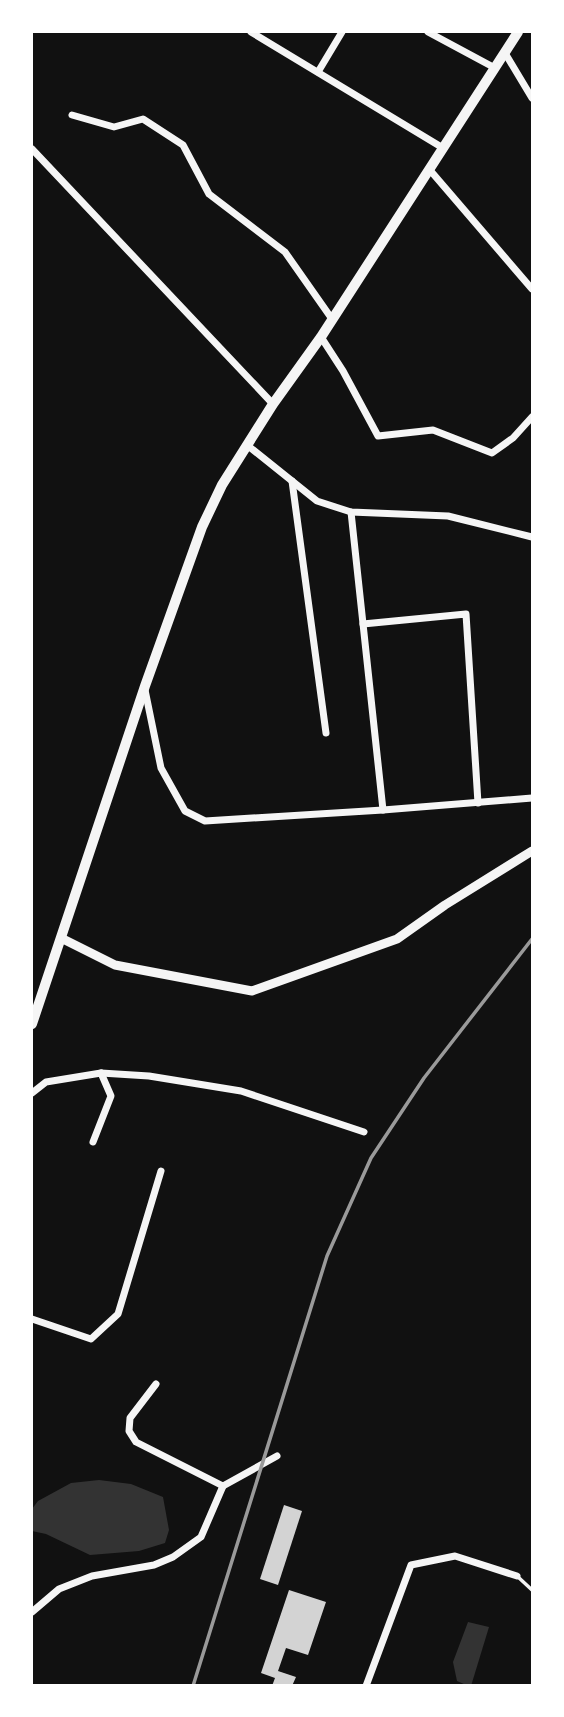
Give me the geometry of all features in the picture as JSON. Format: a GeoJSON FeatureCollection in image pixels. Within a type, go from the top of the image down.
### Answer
{"type":"FeatureCollection","features":[{"type":"Feature","properties":{"kind":"main road"},"geometry":{"type":"LineString","coordinates":[[32,1024],[145,686],[202,527],[222,485],[518,32]]}},
{"type":"Feature","properties":{"kind":"street"},"geometry":{"type":"LineString","coordinates":[[251,32],[443,148]]}},
{"type":"Feature","properties":{"kind":"street"},"geometry":{"type":"LineString","coordinates":[[318,72],[342,32]]}},
{"type":"Feature","properties":{"kind":"street"},"geometry":{"type":"LineString","coordinates":[[428,32],[495,68]]}},
{"type":"Feature","properties":{"kind":"street"},"geometry":{"type":"LineString","coordinates":[[505,53],[533,98]]}},
{"type":"Feature","properties":{"kind":"street"},"geometry":{"type":"LineString","coordinates":[[72,115],[114,127],[142,119],[183,145],[209,194],[285,252],[332,319]]}},
{"type":"Feature","properties":{"kind":"street"},"geometry":{"type":"LineString","coordinates":[[32,149],[273,404]]}},
{"type":"Feature","properties":{"kind":"street"},"geometry":{"type":"LineString","coordinates":[[429,169],[533,289]]}},
{"type":"Feature","properties":{"kind":"street"},"geometry":{"type":"LineString","coordinates":[[321,337],[343,371],[378,436],[433,430],[492,453],[513,438],[533,417]]}},
{"type":"Feature","properties":{"kind":"street"},"geometry":{"type":"LineString","coordinates":[[247,445],[317,501],[351,512],[449,516],[533,537]]}},
{"type":"Feature","properties":{"kind":"street"},"geometry":{"type":"LineString","coordinates":[[292,481],[326,733]]}},
{"type":"Feature","properties":{"kind":"street"},"geometry":{"type":"LineString","coordinates":[[351,512],[383,810]]}},
{"type":"Feature","properties":{"kind":"street"},"geometry":{"type":"LineString","coordinates":[[363,624],[466,614],[478,803]]}},
{"type":"Feature","properties":{"kind":"street"},"geometry":{"type":"LineString","coordinates":[[145,686],[161,768],[186,811],[205,821],[533,798]]}},
{"type":"Feature","properties":{"kind":"street"},"geometry":{"type":"LineString","coordinates":[[61,938],[115,965],[252,991],[397,939],[445,905],[533,851]]}},
{"type":"Feature","properties":{"kind":"street"},"geometry":{"type":"LineString","coordinates":[[93,1142],[111,1096],[101,1073]]}},
{"type":"Feature","properties":{"kind":"street"},"geometry":{"type":"LineString","coordinates":[[32,1093],[46,1082],[101,1073],[149,1076],[242,1091],[363,1132]]}},
{"type":"Feature","properties":{"kind":"street"},"geometry":{"type":"LineString","coordinates":[[32,1319],[91,1339],[118,1314],[161,1171]]}},
{"type":"Feature","properties":{"kind":"street"},"geometry":{"type":"LineString","coordinates":[[156,1384],[130,1419],[129,1431],[136,1442],[223,1486]]}},
{"type":"Feature","properties":{"kind":"street"},"geometry":{"type":"LineString","coordinates":[[32,1612],[59,1590],[92,1576],[154,1565],[173,1557],[201,1536],[223,1486],[277,1456]]}},
{"type":"Feature","properties":{"kind":"street"},"geometry":{"type":"LineString","coordinates":[[366,1685],[411,1565],[455,1556],[517,1576]]}},
{"type":"Feature","properties":{"kind":"lane"},"geometry":{"type":"LineString","coordinates":[[517,1576],[533,1590]]}},
{"type":"Feature","properties":{"kind":"shaded area"},"geometry":{"type":"Polygon","coordinates":[[[99,1480],[131,1484],[163,1497],[169,1530],[165,1543],[139,1551],[90,1555],[46,1534],[32,1531],[32,1509],[38,1501],[71,1483],[99,1480]]]}},
{"type":"Feature","properties":{"kind":"shaded area"},"geometry":{"type":"Polygon","coordinates":[[[468,1622],[489,1627],[471,1686],[457,1681],[453,1662],[468,1622]]]}},
{"type":"Feature","properties":{"kind":"building"},"geometry":{"type":"Polygon","coordinates":[[[284,1505],[302,1511],[278,1585],[260,1579],[284,1505]]]}},
{"type":"Feature","properties":{"kind":"building"},"geometry":{"type":"Polygon","coordinates":[[[289,1590],[326,1602],[308,1655],[286,1648],[278,1671],[296,1677],[292,1686],[272,1686],[275,1678],[261,1673],[289,1590]]]}},
{"type":"Feature","properties":{"kind":"railway"},"geometry":{"type":"LineString","coordinates":[[193,1686],[327,1256],[371,1158],[424,1078],[532,939]]}}]}
